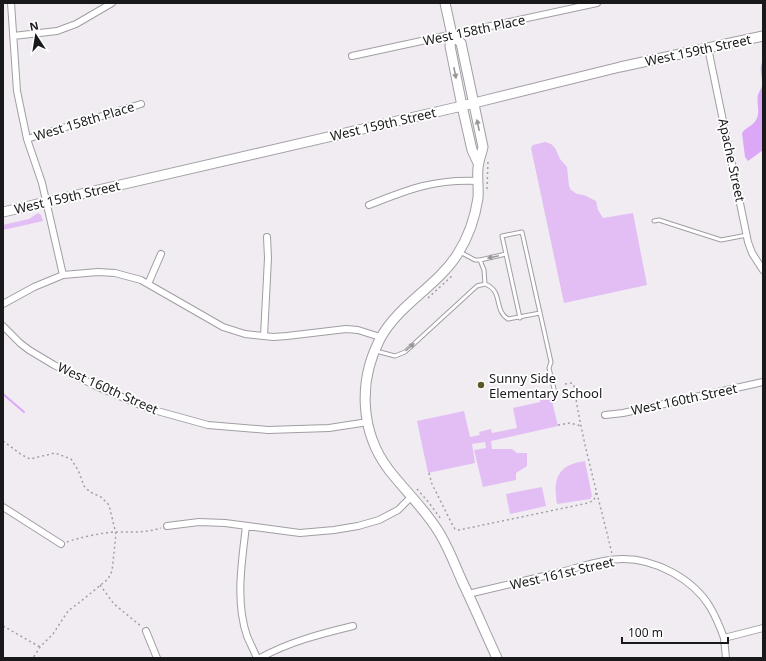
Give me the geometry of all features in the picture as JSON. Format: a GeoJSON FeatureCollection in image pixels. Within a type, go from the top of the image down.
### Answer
{"type":"FeatureCollection","features":[{"type":"Feature","properties":{"kind":"street"},"geometry":{"type":"LineString","coordinates":[[11,3],[17,91],[27,139],[37,166],[63,275]]}},
{"type":"Feature","properties":{"kind":"street"},"geometry":{"type":"LineString","coordinates":[[13,36],[57,31],[76,24],[112,3]]}},
{"type":"Feature","properties":{"kind":"street"},"geometry":{"type":"LineString","coordinates":[[445,3],[452,35],[450,46],[462,106],[472,150],[478,163]]}},
{"type":"Feature","properties":{"kind":"street","name":"West 158th Place"},"geometry":{"type":"LineString","coordinates":[[352,56],[597,3]]}},
{"type":"Feature","properties":{"kind":"street"},"geometry":{"type":"LineString","coordinates":[[452,35],[461,43],[483,147],[478,163],[478,198],[474,216],[459,252],[450,264],[439,277],[396,317],[380,337],[369,366],[365,384],[365,405],[371,438],[380,458],[397,480],[414,492],[441,534],[497,658]]}},
{"type":"Feature","properties":{"kind":"street","name":"West 159th Street"},"geometry":{"type":"LineString","coordinates":[[3,212],[462,106],[612,69],[763,36]]}},
{"type":"Feature","properties":{"kind":"street","name":"Apache Street"},"geometry":{"type":"LineString","coordinates":[[708,48],[747,234],[752,253],[763,270]]}},
{"type":"Feature","properties":{"kind":"street","name":"West 158th Place"},"geometry":{"type":"LineString","coordinates":[[27,139],[141,104]]}},
{"type":"Feature","properties":{"kind":"street"},"geometry":{"type":"LineString","coordinates":[[369,205],[430,183],[458,180],[479,181]]}},
{"type":"Feature","properties":{"kind":"street"},"geometry":{"type":"LineString","coordinates":[[264,336],[268,258],[267,237]]}},
{"type":"Feature","properties":{"kind":"street"},"geometry":{"type":"LineString","coordinates":[[148,284],[161,254]]}},
{"type":"Feature","properties":{"kind":"street"},"geometry":{"type":"LineString","coordinates":[[3,304],[34,287],[63,275],[98,272],[115,273],[132,277],[148,284],[223,327],[245,334],[287,336],[346,329],[363,331],[380,337]]}},
{"type":"Feature","properties":{"kind":"street","name":"West 160th Street"},"geometry":{"type":"LineString","coordinates":[[3,326],[20,343],[30,350],[54,365],[96,386],[150,409],[208,425],[268,430],[329,428],[368,422]]}},
{"type":"Feature","properties":{"kind":"street","name":"West 160th Street"},"geometry":{"type":"LineString","coordinates":[[606,415],[623,413],[763,382]]}},
{"type":"Feature","properties":{"kind":"street"},"geometry":{"type":"LineString","coordinates":[[167,526],[199,522],[300,533],[334,530],[358,526],[379,520],[398,510],[414,492]]}},
{"type":"Feature","properties":{"kind":"street"},"geometry":{"type":"LineString","coordinates":[[3,507],[61,544]]}},
{"type":"Feature","properties":{"kind":"street"},"geometry":{"type":"LineString","coordinates":[[246,526],[240,580],[242,609],[247,635],[258,658],[311,636],[353,626]]}},
{"type":"Feature","properties":{"kind":"street","name":"West 161st Street"},"geometry":{"type":"LineString","coordinates":[[468,594],[612,560],[623,559],[638,561],[663,568],[689,584],[701,595],[710,607],[718,622],[724,638],[726,658]]}},
{"type":"Feature","properties":{"kind":"street"},"geometry":{"type":"LineString","coordinates":[[724,638],[763,628]]}},
{"type":"Feature","properties":{"kind":"street"},"geometry":{"type":"LineString","coordinates":[[146,631],[157,658]]}},
{"type":"Feature","properties":{"kind":"lane"},"geometry":{"type":"LineString","coordinates":[[654,221],[659,220],[721,240],[747,234]]}},
{"type":"Feature","properties":{"kind":"lane"},"geometry":{"type":"LineString","coordinates":[[520,318],[502,236],[522,232],[540,313],[550,362],[549,368],[555,393]]}},
{"type":"Feature","properties":{"kind":"lane"},"geometry":{"type":"LineString","coordinates":[[459,252],[475,260],[506,254]]}},
{"type":"Feature","properties":{"kind":"lane"},"geometry":{"type":"LineString","coordinates":[[480,260],[484,270],[485,284]]}},
{"type":"Feature","properties":{"kind":"lane"},"geometry":{"type":"LineString","coordinates":[[374,351],[395,356],[405,352],[477,286],[485,284],[492,287],[495,291],[503,316],[511,319],[540,313]]}},
{"type":"Feature","properties":{"kind":"path"},"geometry":{"type":"LineString","coordinates":[[427,300],[454,273]]}},
{"type":"Feature","properties":{"kind":"path"},"geometry":{"type":"LineString","coordinates":[[565,384],[572,384],[574,386],[581,426],[612,556]]}},
{"type":"Feature","properties":{"kind":"path"},"geometry":{"type":"LineString","coordinates":[[558,425],[570,423],[581,426]]}},
{"type":"Feature","properties":{"kind":"path"},"geometry":{"type":"LineString","coordinates":[[3,441],[30,459],[55,453],[71,459],[78,470],[84,486],[90,492],[106,501],[109,505],[115,532],[112,571],[108,579],[68,611],[53,634],[40,647],[33,658]]}},
{"type":"Feature","properties":{"kind":"path"},"geometry":{"type":"LineString","coordinates":[[429,473],[432,484],[452,524],[455,529],[459,530],[588,503],[594,500],[596,493]]}},
{"type":"Feature","properties":{"kind":"path"},"geometry":{"type":"LineString","coordinates":[[414,492],[430,504],[441,520]]}},
{"type":"Feature","properties":{"kind":"path"},"geometry":{"type":"LineString","coordinates":[[61,544],[73,540],[115,532],[126,533],[151,531],[167,526]]}},
{"type":"Feature","properties":{"kind":"path"},"geometry":{"type":"LineString","coordinates":[[100,585],[114,604],[146,631]]}},
{"type":"Feature","properties":{"kind":"path"},"geometry":{"type":"LineString","coordinates":[[3,626],[40,647]]}},
{"type":"Feature","properties":{"kind":"shaded area"},"geometry":{"type":"Polygon","coordinates":[[[763,61],[763,150],[748,161],[745,157],[742,133],[755,122],[757,117],[758,95],[762,86],[761,66],[763,61]]]}},
{"type":"Feature","properties":{"kind":"shaded area"},"geometry":{"type":"Polygon","coordinates":[[[545,142],[551,144],[555,148],[560,159],[567,167],[569,186],[571,190],[577,194],[584,195],[596,201],[598,210],[603,218],[633,213],[647,285],[564,303],[531,148],[533,145],[545,142]]]}},
{"type":"Feature","properties":{"kind":"shaded area"},"geometry":{"type":"Polygon","coordinates":[[[38,213],[41,215],[43,221],[3,230],[3,225],[29,219],[38,213]]]}},
{"type":"Feature","properties":{"kind":"shaded area"},"geometry":{"type":"Polygon","coordinates":[[[551,397],[558,426],[491,441],[492,449],[512,449],[517,453],[527,453],[527,466],[516,473],[516,480],[483,487],[474,450],[486,448],[485,442],[472,444],[475,463],[428,473],[417,421],[464,411],[470,437],[480,435],[479,432],[491,429],[492,433],[517,428],[513,408],[540,402],[540,399],[551,397]]]}},
{"type":"Feature","properties":{"kind":"shaded area"},"geometry":{"type":"Polygon","coordinates":[[[585,461],[592,496],[590,499],[557,504],[556,487],[559,475],[568,466],[585,461]]]}},
{"type":"Feature","properties":{"kind":"shaded area"},"geometry":{"type":"Polygon","coordinates":[[[542,487],[546,506],[510,514],[506,494],[542,487]]]}},
{"type":"Feature","properties":{"kind":"waterway"},"geometry":{"type":"LineString","coordinates":[[3,394],[24,412]]}},
{"type":"Feature","properties":{"kind":"place","name":"Sunny Side Elementary School"},"geometry":{"type":"Point","coordinates":[481,385]}}]}
